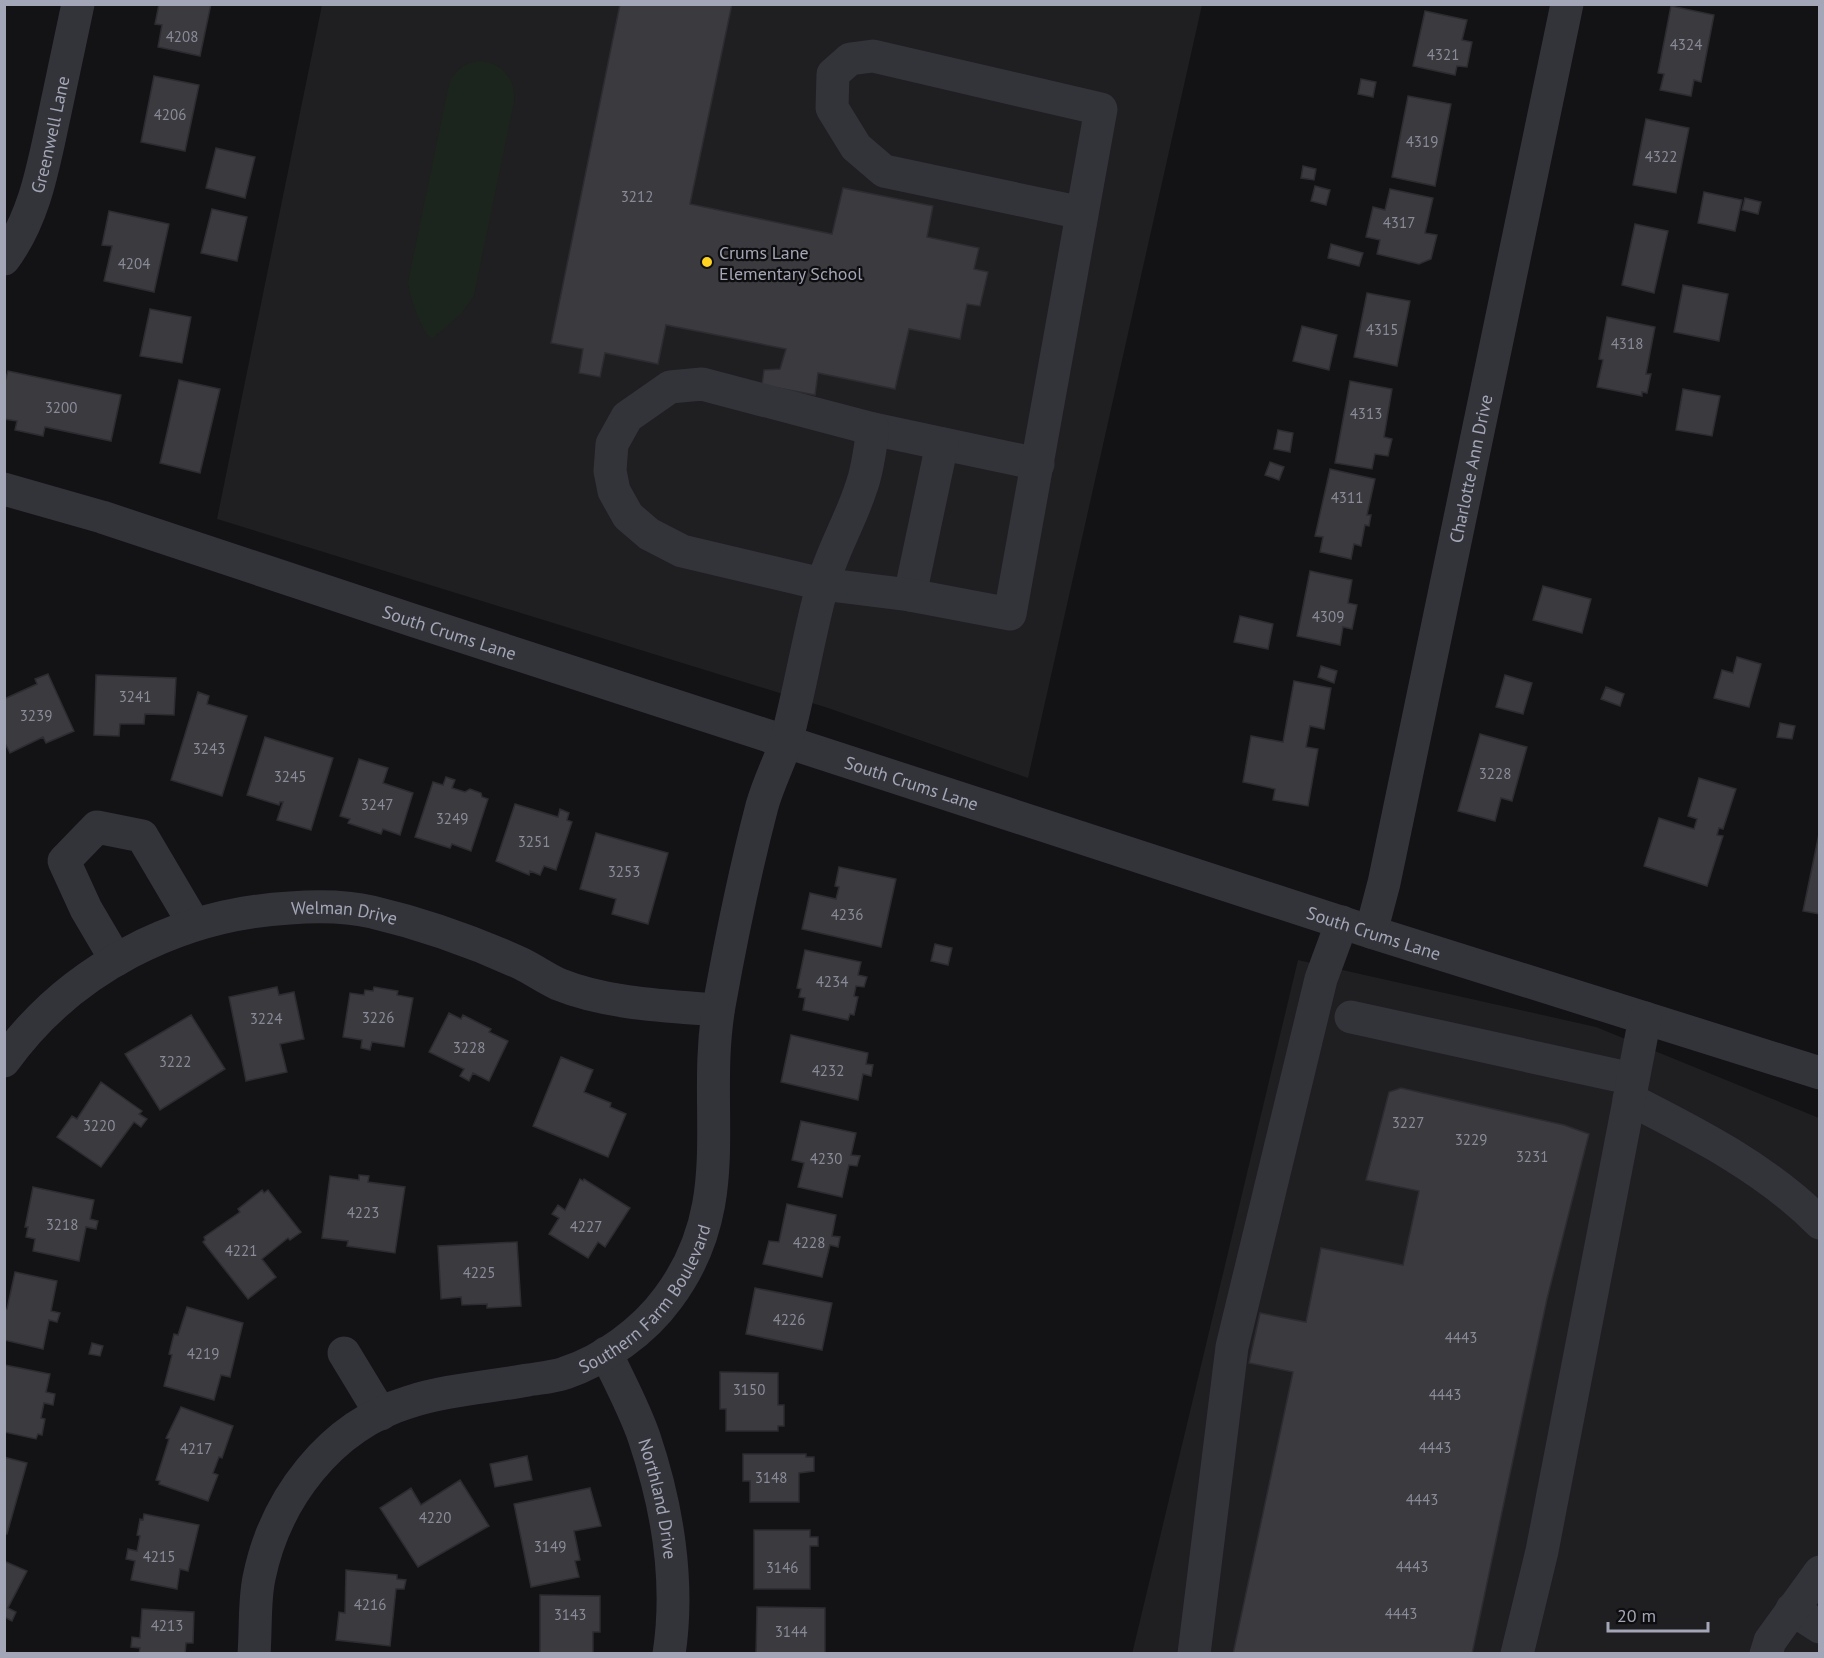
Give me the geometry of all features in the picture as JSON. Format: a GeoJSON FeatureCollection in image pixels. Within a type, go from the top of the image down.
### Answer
{"type":"FeatureCollection","features":[{"type":"Feature","properties":{"kind":"street","name":"Greenwell Lane"},"geometry":{"type":"LineString","coordinates":[[4,259],[16,243],[37,191],[78,4]]}},
{"type":"Feature","properties":{"kind":"street","name":"Charlotte Ann Drive"},"geometry":{"type":"LineString","coordinates":[[1194,1653],[1232,1347],[1321,979],[1384,883],[1566,4]]}},
{"type":"Feature","properties":{"kind":"street"},"geometry":{"type":"LineString","coordinates":[[1038,464],[873,429],[702,384],[670,387],[627,417],[612,444],[610,471],[614,492],[628,516],[649,534],[682,551],[822,584],[910,595],[1010,614],[1038,464],[1101,109],[873,56],[850,59],[833,74],[832,108],[856,147],[884,171],[1082,213]]}},
{"type":"Feature","properties":{"kind":"street","name":"Southern Farm Boulevard"},"geometry":{"type":"LineString","coordinates":[[254,1653],[258,1581],[270,1537],[290,1495],[318,1459],[351,1431],[410,1401],[564,1374],[606,1353],[638,1331],[667,1300],[692,1261],[707,1221],[715,1176],[713,1073],[718,1010],[737,909],[763,802],[786,741],[822,584],[862,486],[873,429]]}},
{"type":"Feature","properties":{"kind":"street"},"geometry":{"type":"LineString","coordinates":[[910,595],[942,444]]}},
{"type":"Feature","properties":{"kind":"street","name":"South Crums Lane"},"geometry":{"type":"LineString","coordinates":[[4,489],[102,517],[1356,927],[1820,1073]]}},
{"type":"Feature","properties":{"kind":"street"},"geometry":{"type":"LineString","coordinates":[[116,960],[86,909],[64,861],[97,827],[142,836],[194,924]]}},
{"type":"Feature","properties":{"kind":"street","name":"Welman Drive"},"geometry":{"type":"LineString","coordinates":[[4,1061],[60,999],[116,960],[147,942],[194,924],[259,909],[314,906],[369,911],[429,926],[523,965],[557,984],[596,996],[718,1010]]}},
{"type":"Feature","properties":{"kind":"street"},"geometry":{"type":"LineString","coordinates":[[1351,1017],[1631,1089],[1798,1202],[1820,1223]]}},
{"type":"Feature","properties":{"kind":"street"},"geometry":{"type":"LineString","coordinates":[[1517,1653],[1542,1551],[1644,1018]]}},
{"type":"Feature","properties":{"kind":"street"},"geometry":{"type":"LineString","coordinates":[[344,1353],[381,1414]]}},
{"type":"Feature","properties":{"kind":"street","name":"Northland Drive"},"geometry":{"type":"LineString","coordinates":[[606,1353],[643,1435],[663,1503],[672,1577],[669,1653]]}},
{"type":"Feature","properties":{"kind":"street"},"geometry":{"type":"LineString","coordinates":[[1766,1653],[1770,1641],[1820,1572]]}},
{"type":"Feature","properties":{"kind":"street"},"geometry":{"type":"LineString","coordinates":[[1792,1609],[1820,1627]]}},
{"type":"Feature","properties":{"kind":"shaded area","name":"Crums Lane Elementary School"},"geometry":{"type":"Polygon","coordinates":[[[322,5],[1202,5],[1028,778],[828,708],[217,519],[322,5]]]}},
{"type":"Feature","properties":{"kind":"shaded area"},"geometry":{"type":"Polygon","coordinates":[[[478,61],[494,64],[506,73],[513,87],[514,103],[474,296],[462,313],[432,339],[416,312],[408,281],[448,88],[458,70],[478,61]]]}},
{"type":"Feature","properties":{"kind":"shaded area"},"geometry":{"type":"Polygon","coordinates":[[[1298,960],[1596,1027],[1819,1118],[1819,1653],[1132,1654],[1298,960]]]}},
{"type":"Feature","properties":{"kind":"building"},"geometry":{"type":"Polygon","coordinates":[[[159,4],[211,4],[200,56],[158,47],[162,25],[155,24],[159,4]]]}},
{"type":"Feature","properties":{"kind":"building"},"geometry":{"type":"Polygon","coordinates":[[[620,4],[732,4],[690,204],[832,234],[843,188],[933,206],[927,237],[979,248],[974,269],[988,272],[980,306],[967,304],[960,339],[909,329],[895,389],[818,373],[815,395],[762,385],[764,370],[780,369],[786,349],[666,325],[658,364],[605,353],[600,377],[579,373],[583,349],[551,343],[620,4]]]}},
{"type":"Feature","properties":{"kind":"building"},"geometry":{"type":"Polygon","coordinates":[[[1671,6],[1714,15],[1701,82],[1694,80],[1691,96],[1660,90],[1664,74],[1658,73],[1671,6]]]}},
{"type":"Feature","properties":{"kind":"building"},"geometry":{"type":"Polygon","coordinates":[[[1425,11],[1467,20],[1462,40],[1472,42],[1467,67],[1457,66],[1455,75],[1413,66],[1425,11]]]}},
{"type":"Feature","properties":{"kind":"building"},"geometry":{"type":"Polygon","coordinates":[[[154,76],[199,85],[185,151],[141,142],[154,76]]]}},
{"type":"Feature","properties":{"kind":"building"},"geometry":{"type":"Polygon","coordinates":[[[1361,79],[1376,82],[1373,97],[1358,94],[1361,79]]]}},
{"type":"Feature","properties":{"kind":"building"},"geometry":{"type":"Polygon","coordinates":[[[1408,96],[1451,104],[1435,186],[1392,177],[1408,96]]]}},
{"type":"Feature","properties":{"kind":"building"},"geometry":{"type":"Polygon","coordinates":[[[1646,119],[1689,128],[1676,193],[1633,185],[1646,119]]]}},
{"type":"Feature","properties":{"kind":"building"},"geometry":{"type":"Polygon","coordinates":[[[216,148],[255,157],[245,198],[206,188],[216,148]]]}},
{"type":"Feature","properties":{"kind":"building"},"geometry":{"type":"Polygon","coordinates":[[[1303,166],[1316,169],[1314,180],[1301,178],[1303,166]]]}},
{"type":"Feature","properties":{"kind":"building"},"geometry":{"type":"Polygon","coordinates":[[[1315,186],[1330,190],[1326,205],[1311,201],[1315,186]]]}},
{"type":"Feature","properties":{"kind":"building"},"geometry":{"type":"Polygon","coordinates":[[[1390,189],[1433,198],[1425,233],[1437,235],[1431,259],[1419,264],[1377,254],[1380,240],[1366,237],[1373,207],[1385,210],[1390,189]]]}},
{"type":"Feature","properties":{"kind":"building"},"geometry":{"type":"Polygon","coordinates":[[[1704,192],[1742,200],[1735,231],[1698,223],[1704,192]]]}},
{"type":"Feature","properties":{"kind":"building"},"geometry":{"type":"Polygon","coordinates":[[[1745,198],[1761,202],[1758,214],[1742,210],[1745,198]]]}},
{"type":"Feature","properties":{"kind":"building"},"geometry":{"type":"Polygon","coordinates":[[[212,209],[247,217],[237,261],[201,253],[212,209]]]}},
{"type":"Feature","properties":{"kind":"building"},"geometry":{"type":"Polygon","coordinates":[[[109,211],[169,224],[154,292],[104,281],[112,246],[102,245],[109,211]]]}},
{"type":"Feature","properties":{"kind":"building"},"geometry":{"type":"Polygon","coordinates":[[[1635,224],[1668,231],[1654,293],[1622,285],[1635,224]]]}},
{"type":"Feature","properties":{"kind":"building"},"geometry":{"type":"Polygon","coordinates":[[[1331,244],[1363,253],[1359,266],[1328,258],[1331,244]]]}},
{"type":"Feature","properties":{"kind":"building"},"geometry":{"type":"Polygon","coordinates":[[[1683,285],[1728,294],[1719,341],[1674,332],[1683,285]]]}},
{"type":"Feature","properties":{"kind":"building"},"geometry":{"type":"Polygon","coordinates":[[[1367,293],[1410,301],[1397,366],[1354,357],[1367,293]]]}},
{"type":"Feature","properties":{"kind":"building"},"geometry":{"type":"Polygon","coordinates":[[[150,309],[191,317],[182,363],[140,356],[150,309]]]}},
{"type":"Feature","properties":{"kind":"building"},"geometry":{"type":"Polygon","coordinates":[[[1607,317],[1655,327],[1646,374],[1651,374],[1647,393],[1642,392],[1642,396],[1597,387],[1603,360],[1599,359],[1607,317]]]}},
{"type":"Feature","properties":{"kind":"building"},"geometry":{"type":"Polygon","coordinates":[[[1302,326],[1337,335],[1329,370],[1293,361],[1302,326]]]}},
{"type":"Feature","properties":{"kind":"building"},"geometry":{"type":"Polygon","coordinates":[[[8,371],[121,395],[111,441],[45,427],[43,436],[15,430],[17,421],[4,419],[4,385],[8,371]]]}},
{"type":"Feature","properties":{"kind":"building"},"geometry":{"type":"Polygon","coordinates":[[[179,380],[220,389],[200,473],[160,463],[179,380]]]}},
{"type":"Feature","properties":{"kind":"building"},"geometry":{"type":"Polygon","coordinates":[[[1350,381],[1392,389],[1384,437],[1392,439],[1388,456],[1375,454],[1372,469],[1335,463],[1350,381]]]}},
{"type":"Feature","properties":{"kind":"building"},"geometry":{"type":"Polygon","coordinates":[[[1683,389],[1720,396],[1712,436],[1676,430],[1683,389]]]}},
{"type":"Feature","properties":{"kind":"building"},"geometry":{"type":"Polygon","coordinates":[[[1278,430],[1293,433],[1290,452],[1274,449],[1278,430]]]}},
{"type":"Feature","properties":{"kind":"building"},"geometry":{"type":"Polygon","coordinates":[[[1270,462],[1284,467],[1279,480],[1265,475],[1270,462]]]}},
{"type":"Feature","properties":{"kind":"building"},"geometry":{"type":"Polygon","coordinates":[[[1330,469],[1375,479],[1367,515],[1371,515],[1369,526],[1365,525],[1361,546],[1354,544],[1351,559],[1320,552],[1323,537],[1315,536],[1330,469]]]}},
{"type":"Feature","properties":{"kind":"building"},"geometry":{"type":"Polygon","coordinates":[[[1310,571],[1352,580],[1348,603],[1357,605],[1352,629],[1343,627],[1340,645],[1297,636],[1310,571]]]}},
{"type":"Feature","properties":{"kind":"building"},"geometry":{"type":"Polygon","coordinates":[[[1543,586],[1591,599],[1582,633],[1533,620],[1543,586]]]}},
{"type":"Feature","properties":{"kind":"building"},"geometry":{"type":"Polygon","coordinates":[[[1240,616],[1273,624],[1268,649],[1234,642],[1240,616]]]}},
{"type":"Feature","properties":{"kind":"building"},"geometry":{"type":"Polygon","coordinates":[[[1737,657],[1761,664],[1749,707],[1714,698],[1722,670],[1733,673],[1737,657]]]}},
{"type":"Feature","properties":{"kind":"building"},"geometry":{"type":"Polygon","coordinates":[[[1321,666],[1337,671],[1334,683],[1318,677],[1321,666]]]}},
{"type":"Feature","properties":{"kind":"building"},"geometry":{"type":"Polygon","coordinates":[[[48,674],[74,731],[46,743],[43,737],[10,753],[4,741],[4,699],[37,684],[35,679],[48,674]]]}},
{"type":"Feature","properties":{"kind":"building"},"geometry":{"type":"Polygon","coordinates":[[[96,675],[176,678],[174,715],[145,714],[144,724],[120,724],[119,736],[94,735],[96,675]]]}},
{"type":"Feature","properties":{"kind":"building"},"geometry":{"type":"Polygon","coordinates":[[[1505,675],[1532,683],[1523,714],[1496,707],[1505,675]]]}},
{"type":"Feature","properties":{"kind":"building"},"geometry":{"type":"Polygon","coordinates":[[[1294,681],[1331,688],[1324,729],[1310,726],[1306,747],[1318,749],[1308,806],[1273,800],[1275,789],[1243,782],[1251,736],[1283,742],[1294,681]]]}},
{"type":"Feature","properties":{"kind":"building"},"geometry":{"type":"Polygon","coordinates":[[[1606,687],[1624,694],[1620,706],[1601,699],[1606,687]]]}},
{"type":"Feature","properties":{"kind":"building"},"geometry":{"type":"Polygon","coordinates":[[[198,692],[209,696],[207,704],[247,716],[222,796],[171,780],[198,692]]]}},
{"type":"Feature","properties":{"kind":"building"},"geometry":{"type":"Polygon","coordinates":[[[1780,723],[1795,726],[1792,739],[1777,737],[1780,723]]]}},
{"type":"Feature","properties":{"kind":"building"},"geometry":{"type":"Polygon","coordinates":[[[1480,734],[1527,747],[1512,801],[1501,798],[1495,821],[1458,811],[1480,734]]]}},
{"type":"Feature","properties":{"kind":"building"},"geometry":{"type":"Polygon","coordinates":[[[265,737],[333,758],[311,830],[277,820],[283,802],[279,805],[247,795],[265,737]]]}},
{"type":"Feature","properties":{"kind":"building"},"geometry":{"type":"Polygon","coordinates":[[[359,759],[388,768],[383,783],[413,793],[400,835],[383,829],[381,834],[348,823],[350,819],[340,816],[359,759]]]}},
{"type":"Feature","properties":{"kind":"building"},"geometry":{"type":"Polygon","coordinates":[[[446,777],[455,780],[452,788],[465,792],[470,789],[481,793],[482,797],[488,799],[471,851],[452,844],[450,848],[415,837],[433,782],[443,785],[446,777]]]}},
{"type":"Feature","properties":{"kind":"building"},"geometry":{"type":"Polygon","coordinates":[[[1699,778],[1736,789],[1723,829],[1719,828],[1717,835],[1723,836],[1707,886],[1644,866],[1659,818],[1694,829],[1697,819],[1688,816],[1699,778]]]}},
{"type":"Feature","properties":{"kind":"building"},"geometry":{"type":"Polygon","coordinates":[[[515,804],[558,817],[560,809],[569,813],[567,820],[572,822],[556,870],[544,866],[540,875],[530,871],[529,875],[496,861],[515,804]]]}},
{"type":"Feature","properties":{"kind":"building"},"geometry":{"type":"Polygon","coordinates":[[[1820,829],[1820,914],[1803,911],[1820,829]]]}},
{"type":"Feature","properties":{"kind":"building"},"geometry":{"type":"Polygon","coordinates":[[[596,833],[668,853],[648,924],[612,914],[616,899],[580,889],[596,833]]]}},
{"type":"Feature","properties":{"kind":"building"},"geometry":{"type":"Polygon","coordinates":[[[839,867],[896,879],[881,947],[802,929],[810,893],[836,899],[839,887],[835,886],[839,867]]]}},
{"type":"Feature","properties":{"kind":"building"},"geometry":{"type":"Polygon","coordinates":[[[935,944],[952,948],[948,965],[931,961],[935,944]]]}},
{"type":"Feature","properties":{"kind":"building"},"geometry":{"type":"Polygon","coordinates":[[[805,950],[861,962],[858,975],[867,977],[864,987],[856,986],[854,996],[858,997],[854,1015],[850,1014],[848,1020],[803,1010],[805,998],[799,997],[801,989],[797,988],[805,950]]]}},
{"type":"Feature","properties":{"kind":"building"},"geometry":{"type":"Polygon","coordinates":[[[277,987],[279,995],[294,992],[304,1039],[280,1044],[287,1072],[246,1081],[229,997],[277,987]]]}},
{"type":"Feature","properties":{"kind":"building"},"geometry":{"type":"Polygon","coordinates":[[[374,987],[398,991],[397,995],[413,998],[404,1047],[372,1042],[370,1050],[361,1048],[362,1040],[343,1037],[350,993],[364,995],[365,990],[373,991],[374,987]]]}},
{"type":"Feature","properties":{"kind":"building"},"geometry":{"type":"Polygon","coordinates":[[[449,1013],[461,1019],[463,1015],[491,1029],[489,1032],[508,1041],[489,1081],[473,1073],[469,1081],[460,1076],[464,1069],[429,1052],[449,1013]]]}},
{"type":"Feature","properties":{"kind":"building"},"geometry":{"type":"Polygon","coordinates":[[[191,1015],[225,1069],[160,1110],[125,1054],[191,1015]]]}},
{"type":"Feature","properties":{"kind":"building"},"geometry":{"type":"Polygon","coordinates":[[[791,1035],[868,1053],[866,1064],[873,1065],[871,1076],[863,1074],[858,1100],[781,1082],[791,1035]]]}},
{"type":"Feature","properties":{"kind":"building"},"geometry":{"type":"Polygon","coordinates":[[[561,1057],[593,1070],[584,1092],[611,1103],[610,1107],[626,1114],[608,1157],[533,1126],[561,1057]]]}},
{"type":"Feature","properties":{"kind":"building"},"geometry":{"type":"Polygon","coordinates":[[[101,1082],[142,1111],[139,1114],[147,1119],[141,1127],[134,1122],[101,1167],[57,1137],[72,1116],[77,1119],[101,1082]]]}},
{"type":"Feature","properties":{"kind":"building"},"geometry":{"type":"Polygon","coordinates":[[[1401,1088],[1564,1125],[1589,1134],[1547,1299],[1472,1654],[1233,1654],[1293,1372],[1249,1363],[1260,1313],[1306,1322],[1321,1248],[1403,1265],[1419,1191],[1366,1180],[1389,1092],[1401,1088]]]}},
{"type":"Feature","properties":{"kind":"building"},"geometry":{"type":"Polygon","coordinates":[[[801,1121],[856,1133],[851,1155],[860,1156],[857,1166],[849,1165],[842,1197],[798,1187],[804,1163],[792,1160],[801,1121]]]}},
{"type":"Feature","properties":{"kind":"building"},"geometry":{"type":"Polygon","coordinates":[[[359,1175],[369,1176],[368,1182],[405,1187],[395,1253],[347,1246],[348,1241],[322,1238],[330,1176],[359,1180],[359,1175]]]}},
{"type":"Feature","properties":{"kind":"building"},"geometry":{"type":"Polygon","coordinates":[[[580,1179],[583,1181],[584,1179],[630,1208],[605,1247],[598,1242],[588,1258],[549,1234],[559,1218],[552,1214],[558,1205],[565,1210],[580,1179]]]}},
{"type":"Feature","properties":{"kind":"building"},"geometry":{"type":"Polygon","coordinates":[[[33,1187],[94,1200],[90,1219],[98,1221],[96,1229],[86,1227],[79,1261],[33,1251],[35,1239],[26,1237],[28,1227],[25,1227],[33,1187]]]}},
{"type":"Feature","properties":{"kind":"building"},"geometry":{"type":"Polygon","coordinates":[[[262,1190],[264,1193],[268,1190],[301,1232],[290,1240],[288,1238],[262,1259],[276,1277],[248,1299],[203,1242],[204,1237],[240,1212],[238,1209],[262,1190]]]}},
{"type":"Feature","properties":{"kind":"building"},"geometry":{"type":"Polygon","coordinates":[[[787,1204],[836,1215],[832,1236],[840,1237],[838,1247],[830,1245],[822,1277],[763,1264],[769,1241],[779,1242],[787,1204]]]}},
{"type":"Feature","properties":{"kind":"building"},"geometry":{"type":"Polygon","coordinates":[[[517,1242],[521,1306],[487,1308],[487,1304],[462,1305],[461,1297],[441,1299],[438,1246],[517,1242]]]}},
{"type":"Feature","properties":{"kind":"building"},"geometry":{"type":"Polygon","coordinates":[[[15,1272],[57,1281],[51,1311],[60,1313],[57,1322],[49,1320],[43,1349],[4,1340],[4,1309],[7,1309],[15,1272]]]}},
{"type":"Feature","properties":{"kind":"building"},"geometry":{"type":"Polygon","coordinates":[[[755,1288],[832,1303],[822,1350],[746,1334],[755,1288]]]}},
{"type":"Feature","properties":{"kind":"building"},"geometry":{"type":"Polygon","coordinates":[[[187,1307],[243,1323],[230,1377],[221,1375],[214,1400],[164,1386],[172,1355],[169,1354],[174,1334],[178,1335],[187,1307]]]}},
{"type":"Feature","properties":{"kind":"building"},"geometry":{"type":"Polygon","coordinates":[[[92,1343],[103,1346],[100,1356],[89,1354],[92,1343]]]}},
{"type":"Feature","properties":{"kind":"building"},"geometry":{"type":"Polygon","coordinates":[[[5,1365],[50,1374],[46,1392],[55,1394],[53,1405],[44,1403],[41,1418],[45,1419],[42,1435],[38,1434],[36,1439],[4,1432],[5,1365]]]}},
{"type":"Feature","properties":{"kind":"building"},"geometry":{"type":"Polygon","coordinates":[[[720,1372],[778,1373],[778,1405],[784,1405],[784,1426],[778,1426],[778,1431],[726,1431],[726,1409],[720,1409],[720,1372]]]}},
{"type":"Feature","properties":{"kind":"building"},"geometry":{"type":"Polygon","coordinates":[[[181,1407],[233,1426],[222,1458],[219,1457],[213,1473],[218,1475],[208,1501],[159,1484],[160,1481],[156,1480],[169,1439],[166,1438],[181,1407]]]}},
{"type":"Feature","properties":{"kind":"building"},"geometry":{"type":"Polygon","coordinates":[[[743,1454],[806,1454],[806,1457],[814,1457],[814,1471],[799,1473],[799,1502],[750,1502],[750,1481],[743,1481],[743,1454]]]}},
{"type":"Feature","properties":{"kind":"building"},"geometry":{"type":"Polygon","coordinates":[[[527,1456],[532,1480],[495,1487],[490,1464],[527,1456]]]}},
{"type":"Feature","properties":{"kind":"building"},"geometry":{"type":"Polygon","coordinates":[[[4,1457],[27,1463],[7,1534],[4,1534],[4,1457]]]}},
{"type":"Feature","properties":{"kind":"building"},"geometry":{"type":"Polygon","coordinates":[[[460,1480],[489,1526],[418,1567],[380,1508],[411,1488],[421,1505],[460,1480]]]}},
{"type":"Feature","properties":{"kind":"building"},"geometry":{"type":"Polygon","coordinates":[[[590,1488],[601,1526],[574,1531],[580,1560],[575,1561],[579,1577],[531,1587],[514,1504],[590,1488]]]}},
{"type":"Feature","properties":{"kind":"building"},"geometry":{"type":"Polygon","coordinates":[[[144,1514],[199,1525],[188,1571],[180,1569],[177,1589],[131,1580],[135,1561],[126,1559],[128,1549],[137,1551],[140,1519],[143,1520],[144,1514]]]}},
{"type":"Feature","properties":{"kind":"building"},"geometry":{"type":"Polygon","coordinates":[[[754,1530],[810,1530],[810,1537],[818,1537],[818,1546],[810,1546],[810,1589],[754,1589],[754,1530]]]}},
{"type":"Feature","properties":{"kind":"building"},"geometry":{"type":"Polygon","coordinates":[[[4,1561],[27,1571],[8,1608],[16,1612],[12,1621],[4,1617],[4,1561]]]}},
{"type":"Feature","properties":{"kind":"building"},"geometry":{"type":"Polygon","coordinates":[[[346,1570],[397,1575],[397,1579],[406,1580],[404,1589],[396,1589],[390,1646],[336,1640],[339,1612],[345,1613],[346,1570]]]}},
{"type":"Feature","properties":{"kind":"building"},"geometry":{"type":"Polygon","coordinates":[[[540,1595],[600,1596],[600,1632],[593,1632],[593,1654],[540,1654],[540,1595]]]}},
{"type":"Feature","properties":{"kind":"building"},"geometry":{"type":"Polygon","coordinates":[[[757,1607],[825,1608],[825,1654],[756,1654],[757,1607]]]}},
{"type":"Feature","properties":{"kind":"building"},"geometry":{"type":"Polygon","coordinates":[[[142,1609],[194,1612],[193,1643],[186,1643],[185,1654],[139,1654],[140,1648],[131,1647],[132,1637],[140,1638],[142,1609]]]}},
{"type":"Feature","properties":{"kind":"place","name":"Crums Lane Elementary School"},"geometry":{"type":"Point","coordinates":[707,262]}}]}
